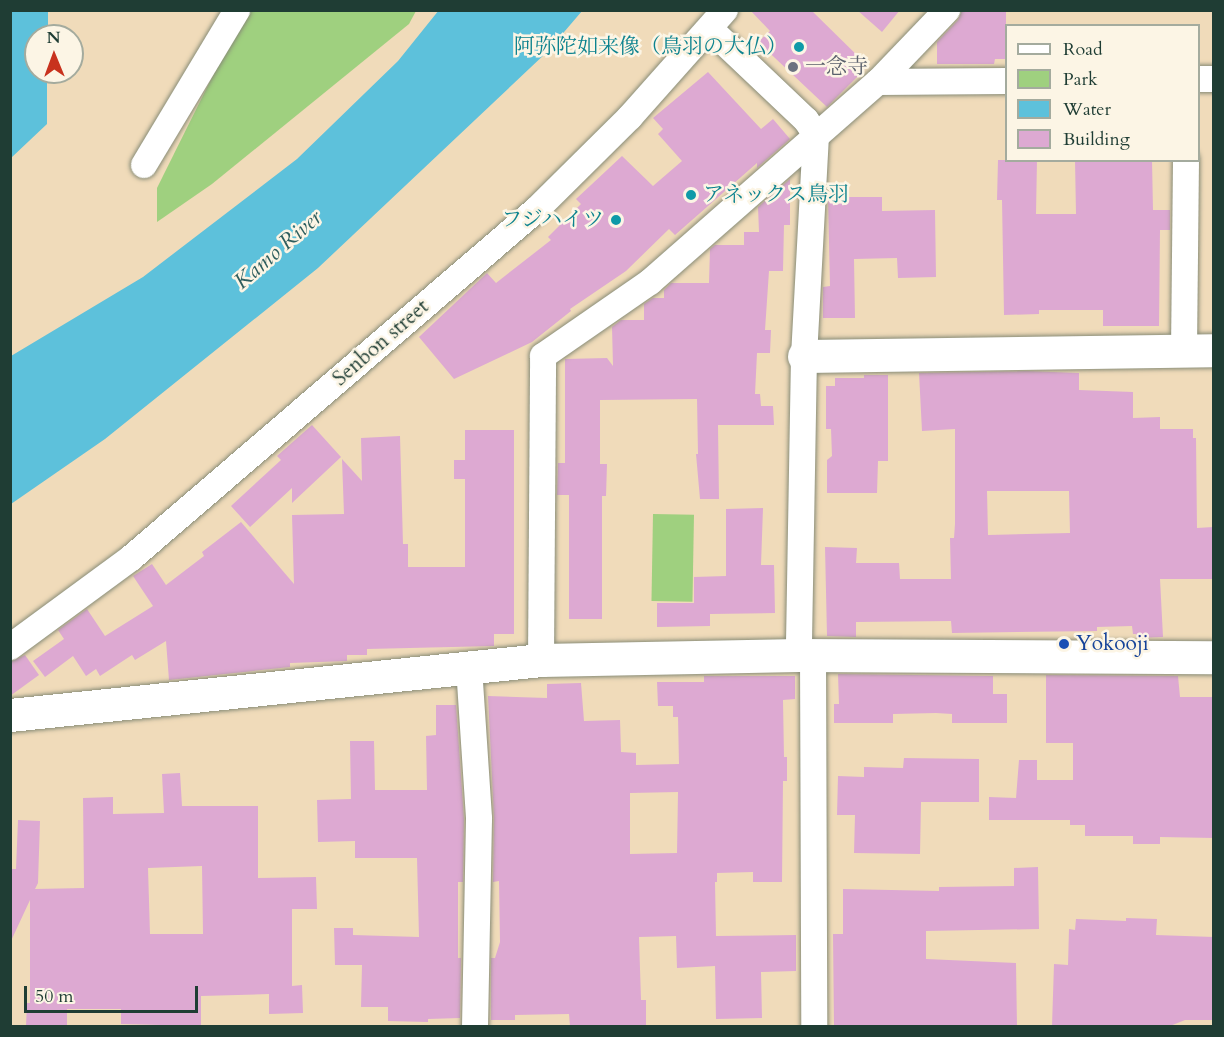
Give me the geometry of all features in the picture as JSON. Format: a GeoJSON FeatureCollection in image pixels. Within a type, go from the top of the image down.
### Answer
{"type":"FeatureCollection","features":[{"type":"Feature","properties":{"kind":"street"},"geometry":{"type":"LineString","coordinates":[[144,165],[237,10]]}},
{"type":"Feature","properties":{"kind":"street"},"geometry":{"type":"LineString","coordinates":[[541,660],[543,356],[650,282],[878,82],[947,10]]}},
{"type":"Feature","properties":{"kind":"street"},"geometry":{"type":"LineString","coordinates":[[718,20],[806,120],[816,135],[804,356],[806,655],[814,1026]]}},
{"type":"Feature","properties":{"kind":"street","name":"Senbon street"},"geometry":{"type":"LineString","coordinates":[[10,647],[131,558],[536,210],[630,117],[718,20]]}},
{"type":"Feature","properties":{"kind":"street"},"geometry":{"type":"LineString","coordinates":[[878,82],[1005,81]]}},
{"type":"Feature","properties":{"kind":"street"},"geometry":{"type":"LineString","coordinates":[[804,356],[1199,350],[1186,162]]}},
{"type":"Feature","properties":{"kind":"street"},"geometry":{"type":"LineString","coordinates":[[10,715],[541,660],[806,655],[1214,657]]}},
{"type":"Feature","properties":{"kind":"street"},"geometry":{"type":"LineString","coordinates":[[469,667],[478,819],[475,1026]]}},
{"type":"Feature","properties":{"kind":"green space"},"geometry":{"type":"Polygon","coordinates":[[[245,11],[416,11],[409,24],[212,184],[157,222],[157,188],[245,11]]]}},
{"type":"Feature","properties":{"kind":"green space"},"geometry":{"type":"Polygon","coordinates":[[[653,514],[694,515],[692,602],[651,601],[653,514]]]}},
{"type":"Feature","properties":{"kind":"water"},"geometry":{"type":"Polygon","coordinates":[[[11,10],[48,11],[48,24],[24,24],[24,84],[47,84],[47,124],[11,158],[11,10]]]}},
{"type":"Feature","properties":{"kind":"water","name":"Kamo River"},"geometry":{"type":"Polygon","coordinates":[[[439,10],[582,11],[547,52],[318,268],[105,439],[11,504],[11,356],[143,277],[297,159],[398,61],[439,10]]]}},
{"type":"Feature","properties":{"kind":"building","name":"一念寺"},"geometry":{"type":"Polygon","coordinates":[[[750,10],[811,10],[868,66],[827,107],[758,42],[770,31],[750,10]]]}},
{"type":"Feature","properties":{"kind":"building"},"geometry":{"type":"Polygon","coordinates":[[[857,10],[900,10],[882,32],[857,10]]]}},
{"type":"Feature","properties":{"kind":"building"},"geometry":{"type":"Polygon","coordinates":[[[962,10],[1006,10],[1005,59],[995,59],[994,64],[937,64],[937,42],[958,20],[962,10]]]}},
{"type":"Feature","properties":{"kind":"building"},"geometry":{"type":"Polygon","coordinates":[[[708,72],[761,129],[773,119],[790,139],[757,168],[757,163],[675,235],[669,229],[626,271],[570,309],[571,311],[532,342],[454,379],[419,337],[487,273],[496,283],[551,240],[548,237],[581,204],[576,199],[622,156],[653,186],[682,161],[658,134],[663,129],[653,118],[708,72]]]}},
{"type":"Feature","properties":{"kind":"building"},"geometry":{"type":"Polygon","coordinates":[[[998,160],[1037,162],[1036,214],[1076,214],[1075,162],[1152,162],[1153,210],[1170,210],[1170,230],[1160,230],[1159,326],[1103,326],[1103,310],[1039,310],[1039,314],[1004,315],[1002,200],[997,200],[998,160]]]}},
{"type":"Feature","properties":{"kind":"building"},"geometry":{"type":"Polygon","coordinates":[[[790,179],[790,225],[784,225],[783,271],[769,271],[765,330],[771,330],[770,353],[757,353],[755,394],[760,394],[761,406],[773,406],[774,425],[718,425],[719,499],[700,499],[696,454],[698,454],[697,399],[600,400],[600,464],[607,464],[606,496],[602,496],[602,619],[569,619],[569,495],[557,495],[558,463],[565,463],[565,359],[607,358],[613,366],[612,327],[621,320],[644,320],[644,304],[653,298],[664,298],[664,290],[671,283],[709,283],[710,249],[715,245],[744,245],[744,232],[759,232],[758,207],[790,179]]]}},
{"type":"Feature","properties":{"kind":"building"},"geometry":{"type":"Polygon","coordinates":[[[828,197],[882,197],[882,211],[935,210],[936,277],[898,278],[897,258],[854,259],[855,318],[823,318],[823,287],[830,286],[828,197]]]}},
{"type":"Feature","properties":{"kind":"building"},"geometry":{"type":"Polygon","coordinates":[[[1027,371],[1079,373],[1079,390],[1133,392],[1133,418],[1160,417],[1160,429],[1193,429],[1193,438],[1196,438],[1197,528],[1213,527],[1212,579],[1160,579],[1163,637],[1136,638],[1132,626],[1097,627],[1097,631],[952,633],[951,621],[856,622],[856,637],[827,636],[825,547],[857,548],[856,563],[899,563],[900,579],[951,579],[950,538],[954,538],[955,524],[955,429],[922,431],[919,373],[1027,371]],[[987,491],[988,535],[1070,533],[1069,491],[987,491]]]}},
{"type":"Feature","properties":{"kind":"building"},"geometry":{"type":"Polygon","coordinates":[[[864,375],[888,375],[888,461],[878,461],[877,493],[827,493],[827,460],[832,456],[831,429],[826,429],[826,386],[835,386],[835,378],[864,378],[864,375]]]}},
{"type":"Feature","properties":{"kind":"building"},"geometry":{"type":"Polygon","coordinates":[[[312,425],[341,457],[292,503],[292,488],[250,527],[231,506],[281,460],[277,456],[312,425]]]}},
{"type":"Feature","properties":{"kind":"building"},"geometry":{"type":"Polygon","coordinates":[[[465,430],[514,430],[514,634],[494,634],[494,646],[367,649],[367,655],[347,655],[347,661],[290,663],[290,667],[169,680],[166,641],[135,660],[132,655],[100,676],[96,669],[86,676],[73,656],[45,677],[33,661],[64,639],[58,630],[87,609],[105,636],[153,606],[133,576],[152,564],[166,585],[204,556],[202,552],[241,522],[294,584],[292,515],[344,514],[342,459],[362,481],[361,438],[400,436],[403,544],[408,544],[408,567],[465,567],[465,479],[454,479],[454,460],[465,460],[465,430]]]}},
{"type":"Feature","properties":{"kind":"building"},"geometry":{"type":"Polygon","coordinates":[[[763,508],[761,565],[774,565],[775,613],[710,614],[710,626],[657,627],[657,603],[694,603],[694,577],[726,576],[726,509],[763,508]]]}},
{"type":"Feature","properties":{"kind":"building"},"geometry":{"type":"Polygon","coordinates":[[[25,655],[39,675],[10,696],[10,662],[25,655]]]}},
{"type":"Feature","properties":{"kind":"building"},"geometry":{"type":"Polygon","coordinates":[[[838,674],[993,676],[993,694],[1007,694],[1007,723],[952,723],[952,714],[936,713],[893,714],[893,723],[834,723],[834,704],[839,704],[838,674]]]}},
{"type":"Feature","properties":{"kind":"building"},"geometry":{"type":"Polygon","coordinates":[[[1046,675],[1178,676],[1180,697],[1214,697],[1214,838],[1160,837],[1160,844],[1133,844],[1133,836],[1085,836],[1085,825],[1070,825],[1070,820],[989,820],[989,797],[1016,798],[1019,760],[1037,760],[1037,780],[1073,780],[1073,743],[1046,743],[1046,675]]]}},
{"type":"Feature","properties":{"kind":"building"},"geometry":{"type":"Polygon","coordinates":[[[704,676],[795,676],[795,699],[783,700],[784,757],[787,757],[787,781],[783,781],[782,882],[753,882],[753,872],[717,873],[717,882],[715,882],[716,936],[796,935],[796,971],[761,972],[762,1018],[716,1019],[715,966],[677,968],[676,936],[639,937],[641,1000],[646,1000],[646,1026],[570,1026],[569,1014],[515,1015],[515,1020],[491,1020],[491,958],[495,958],[500,942],[499,881],[493,882],[494,818],[488,696],[547,698],[547,684],[581,683],[584,721],[620,720],[621,752],[636,753],[636,765],[679,764],[678,717],[673,717],[673,706],[658,706],[657,682],[704,682],[704,676]],[[678,792],[630,793],[630,854],[677,853],[678,792]]]}},
{"type":"Feature","properties":{"kind":"building"},"geometry":{"type":"Polygon","coordinates":[[[436,705],[456,705],[464,819],[463,882],[458,882],[458,958],[461,958],[460,1018],[428,1019],[428,1022],[388,1021],[388,1007],[361,1007],[362,965],[335,965],[334,928],[353,928],[353,935],[419,937],[417,858],[355,858],[355,841],[318,842],[317,800],[351,799],[350,741],[374,741],[375,790],[427,790],[426,736],[436,735],[436,705]]]}},
{"type":"Feature","properties":{"kind":"building"},"geometry":{"type":"Polygon","coordinates":[[[904,758],[979,759],[979,802],[921,802],[920,854],[854,853],[855,815],[837,815],[838,776],[864,777],[864,767],[903,768],[904,758]]]}},
{"type":"Feature","properties":{"kind":"building"},"geometry":{"type":"Polygon","coordinates":[[[180,773],[182,806],[258,806],[258,878],[316,877],[317,909],[292,909],[292,986],[302,985],[303,1013],[269,1014],[269,994],[201,996],[201,1026],[121,1024],[121,1009],[67,1009],[67,1026],[26,1026],[27,1003],[30,1003],[30,900],[10,943],[10,869],[16,869],[18,820],[40,821],[38,883],[35,889],[84,888],[83,798],[113,797],[113,814],[164,813],[162,774],[180,773]],[[202,866],[148,868],[150,934],[203,934],[202,866]]]}},
{"type":"Feature","properties":{"kind":"building"},"geometry":{"type":"Polygon","coordinates":[[[1038,867],[1039,929],[926,931],[926,959],[1016,963],[1017,1026],[834,1026],[833,934],[843,934],[843,889],[939,891],[939,887],[1014,886],[1014,868],[1038,867]]]}},
{"type":"Feature","properties":{"kind":"building"},"geometry":{"type":"Polygon","coordinates":[[[1126,918],[1157,919],[1156,935],[1214,937],[1214,1020],[1185,1020],[1170,1026],[1052,1026],[1054,964],[1068,965],[1069,929],[1075,930],[1076,919],[1126,921],[1126,918]]]}},
{"type":"Feature","properties":{"kind":"place","name":"阿弥陀如来像（鳥羽の大仏）"},"geometry":{"type":"Point","coordinates":[799,47]}},
{"type":"Feature","properties":{"kind":"place","name":"一念寺"},"geometry":{"type":"Point","coordinates":[793,67]}},
{"type":"Feature","properties":{"kind":"place","name":"アネックス鳥羽"},"geometry":{"type":"Point","coordinates":[691,195]}},
{"type":"Feature","properties":{"kind":"place","name":"フジハイツ"},"geometry":{"type":"Point","coordinates":[616,220]}},
{"type":"Feature","properties":{"kind":"place","name":"Yokooji"},"geometry":{"type":"Point","coordinates":[1064,644]}}]}
